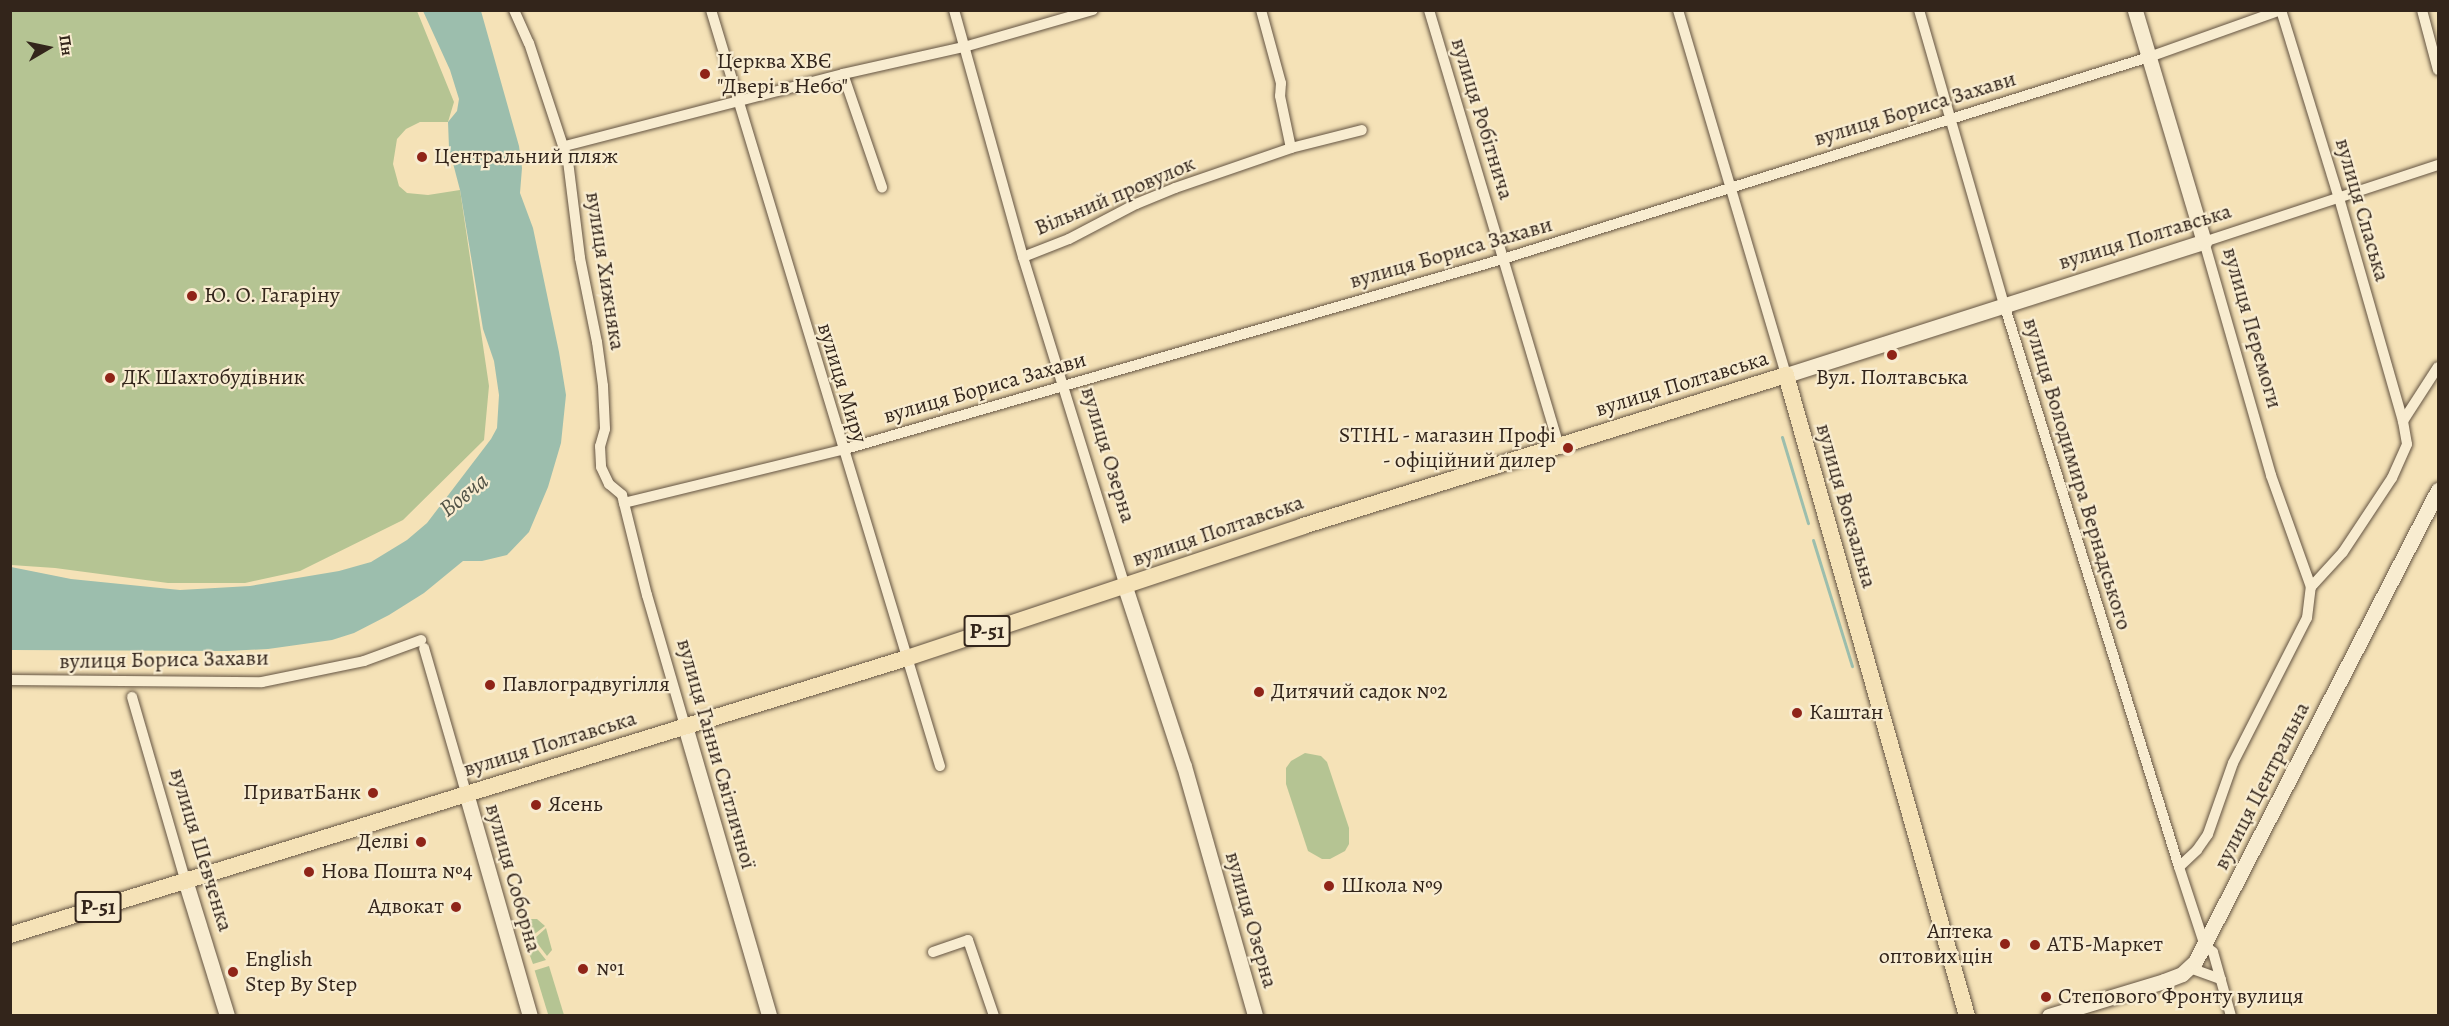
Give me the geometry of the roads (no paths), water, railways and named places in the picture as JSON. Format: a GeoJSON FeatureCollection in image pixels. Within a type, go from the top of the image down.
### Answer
{"type":"FeatureCollection","features":[{"type":"Feature","properties":{"kind":"main road","name":"вулиця Полтавська"},"geometry":{"type":"LineString","coordinates":[[10,934],[907,658],[1303,526],[1786,375]]}},
{"type":"Feature","properties":{"kind":"main road","name":"вулиця Вокзальна"},"geometry":{"type":"LineString","coordinates":[[1786,375],[1967,1016]]}},
{"type":"Feature","properties":{"kind":"street","name":"вулиця Хижняка"},"geometry":{"type":"LineString","coordinates":[[514,10],[565,146],[580,258],[597,342],[603,386],[605,429],[600,446],[601,467],[609,484],[622,495],[624,503]]}},
{"type":"Feature","properties":{"kind":"street","name":"вулиця Миру"},"geometry":{"type":"LineString","coordinates":[[711,10],[842,450],[940,766]]}},
{"type":"Feature","properties":{"kind":"street","name":"вулиця Озерна"},"geometry":{"type":"LineString","coordinates":[[954,10],[1023,257],[1125,587],[1184,766],[1255,1016]]}},
{"type":"Feature","properties":{"kind":"street"},"geometry":{"type":"LineString","coordinates":[[565,146],[843,74],[964,47],[1093,10]]}},
{"type":"Feature","properties":{"kind":"street"},"geometry":{"type":"LineString","coordinates":[[1261,10],[1281,83],[1280,96],[1291,148]]}},
{"type":"Feature","properties":{"kind":"street","name":"вулиця Робітнича"},"geometry":{"type":"LineString","coordinates":[[1429,10],[1559,446]]}},
{"type":"Feature","properties":{"kind":"street","name":"вулиця Вокзальна"},"geometry":{"type":"LineString","coordinates":[[1678,10],[1786,375]]}},
{"type":"Feature","properties":{"kind":"street","name":"вулиця Володимира Вернадського"},"geometry":{"type":"LineString","coordinates":[[1919,10],[2004,304],[2179,867],[2205,946],[2213,952],[2231,1016]]}},
{"type":"Feature","properties":{"kind":"street","name":"вулиця Перемоги"},"geometry":{"type":"LineString","coordinates":[[2135,10],[2271,474],[2311,587]]}},
{"type":"Feature","properties":{"kind":"street","name":"вулиця Бориса Захави"},"geometry":{"type":"LineString","coordinates":[[624,503],[842,450],[1503,259],[2149,57],[2281,10]]}},
{"type":"Feature","properties":{"kind":"street","name":"вулиця Спаська"},"geometry":{"type":"LineString","coordinates":[[2281,10],[2339,198],[2403,421],[2407,444],[2392,478],[2343,552],[2311,587]]}},
{"type":"Feature","properties":{"kind":"street"},"geometry":{"type":"LineString","coordinates":[[2422,10],[2439,70]]}},
{"type":"Feature","properties":{"kind":"street"},"geometry":{"type":"LineString","coordinates":[[843,74],[882,187]]}},
{"type":"Feature","properties":{"kind":"street","name":"Вільний провулок"},"geometry":{"type":"LineString","coordinates":[[1023,257],[1069,239],[1136,204],[1175,188],[1291,148],[1362,130]]}},
{"type":"Feature","properties":{"kind":"street","name":"вулиця Полтавська"},"geometry":{"type":"LineString","coordinates":[[1786,375],[2439,165]]}},
{"type":"Feature","properties":{"kind":"street"},"geometry":{"type":"LineString","coordinates":[[2403,421],[2439,367]]}},
{"type":"Feature","properties":{"kind":"street","name":"вулиця Центральна"},"geometry":{"type":"LineString","coordinates":[[2049,1016],[2164,981],[2190,968],[2205,946],[2439,490]]}},
{"type":"Feature","properties":{"kind":"street","name":"вулиця Ганни Світличної"},"geometry":{"type":"LineString","coordinates":[[624,503],[646,595],[769,1016]]}},
{"type":"Feature","properties":{"kind":"street"},"geometry":{"type":"LineString","coordinates":[[2179,867],[2197,850],[2208,834],[2233,763],[2307,618],[2311,587]]}},
{"type":"Feature","properties":{"kind":"street","name":"вулиця Бориса Захави"},"geometry":{"type":"LineString","coordinates":[[10,680],[262,682],[364,661],[422,644]]}},
{"type":"Feature","properties":{"kind":"street","name":"вулиця Соборна"},"geometry":{"type":"LineString","coordinates":[[422,644],[530,1016]]}},
{"type":"Feature","properties":{"kind":"street","name":"вулиця Шевченка"},"geometry":{"type":"LineString","coordinates":[[132,697],[227,1016]]}},
{"type":"Feature","properties":{"kind":"street"},"geometry":{"type":"LineString","coordinates":[[933,952],[968,940],[994,1016]]}},
{"type":"Feature","properties":{"kind":"street"},"geometry":{"type":"LineString","coordinates":[[2190,968],[2221,979]]}},
{"type":"Feature","properties":{"kind":"water","name":"Вовча"},"geometry":{"type":"Polygon","coordinates":[[[423,11],[481,11],[519,146],[522,168],[520,193],[533,228],[566,395],[561,443],[548,487],[529,532],[507,555],[482,561],[463,561],[424,593],[389,615],[354,633],[332,640],[268,649],[227,651],[11,650],[11,567],[71,579],[180,590],[250,586],[339,571],[371,562],[407,540],[427,523],[491,439],[497,428],[499,395],[494,361],[483,329],[460,190],[449,148],[448,122],[457,111],[459,99],[450,70],[423,11]]]}},
{"type":"Feature","properties":{"kind":"waterway"},"geometry":{"type":"LineString","coordinates":[[1782,437],[1808,523]]}},
{"type":"Feature","properties":{"kind":"waterway"},"geometry":{"type":"LineString","coordinates":[[1813,540],[1852,666]]}},
{"type":"Feature","properties":{"kind":"place","name":"Церква ХВЄ \"Двері в Небо\""},"geometry":{"type":"Point","coordinates":[705,74]}},
{"type":"Feature","properties":{"kind":"place","name":"Центральний пляж"},"geometry":{"type":"Point","coordinates":[422,157]}},
{"type":"Feature","properties":{"kind":"place","name":"Ю. О. Гагаріну"},"geometry":{"type":"Point","coordinates":[192,296]}},
{"type":"Feature","properties":{"kind":"place","name":"Вул. Полтавська"},"geometry":{"type":"Point","coordinates":[1892,355]}},
{"type":"Feature","properties":{"kind":"place","name":"ДК Шахтобудівник"},"geometry":{"type":"Point","coordinates":[110,378]}},
{"type":"Feature","properties":{"kind":"place","name":"STIHL - магазин Профі - офіційний дилер"},"geometry":{"type":"Point","coordinates":[1568,448]}},
{"type":"Feature","properties":{"kind":"place","name":"Павлоградвугілля"},"geometry":{"type":"Point","coordinates":[490,685]}},
{"type":"Feature","properties":{"kind":"place","name":"Дитячий садок №2"},"geometry":{"type":"Point","coordinates":[1259,692]}},
{"type":"Feature","properties":{"kind":"place","name":"Каштан"},"geometry":{"type":"Point","coordinates":[1797,713]}},
{"type":"Feature","properties":{"kind":"place","name":"ПриватБанк"},"geometry":{"type":"Point","coordinates":[373,793]}},
{"type":"Feature","properties":{"kind":"place","name":"Ясень"},"geometry":{"type":"Point","coordinates":[536,805]}},
{"type":"Feature","properties":{"kind":"place","name":"Делві"},"geometry":{"type":"Point","coordinates":[421,842]}},
{"type":"Feature","properties":{"kind":"place","name":"Нова Пошта №4"},"geometry":{"type":"Point","coordinates":[309,872]}},
{"type":"Feature","properties":{"kind":"place","name":"Школа №9"},"geometry":{"type":"Point","coordinates":[1329,886]}},
{"type":"Feature","properties":{"kind":"place","name":"Адвокат"},"geometry":{"type":"Point","coordinates":[456,907]}},
{"type":"Feature","properties":{"kind":"place","name":"Аптека оптових цін"},"geometry":{"type":"Point","coordinates":[2005,944]}},
{"type":"Feature","properties":{"kind":"place","name":"АТБ-Маркет"},"geometry":{"type":"Point","coordinates":[2035,945]}},
{"type":"Feature","properties":{"kind":"place","name":"№1"},"geometry":{"type":"Point","coordinates":[583,969]}},
{"type":"Feature","properties":{"kind":"place","name":"English Step By Step"},"geometry":{"type":"Point","coordinates":[233,972]}},
{"type":"Feature","properties":{"kind":"place","name":"Степового Фронту вулиця"},"geometry":{"type":"Point","coordinates":[2046,997]}}]}
